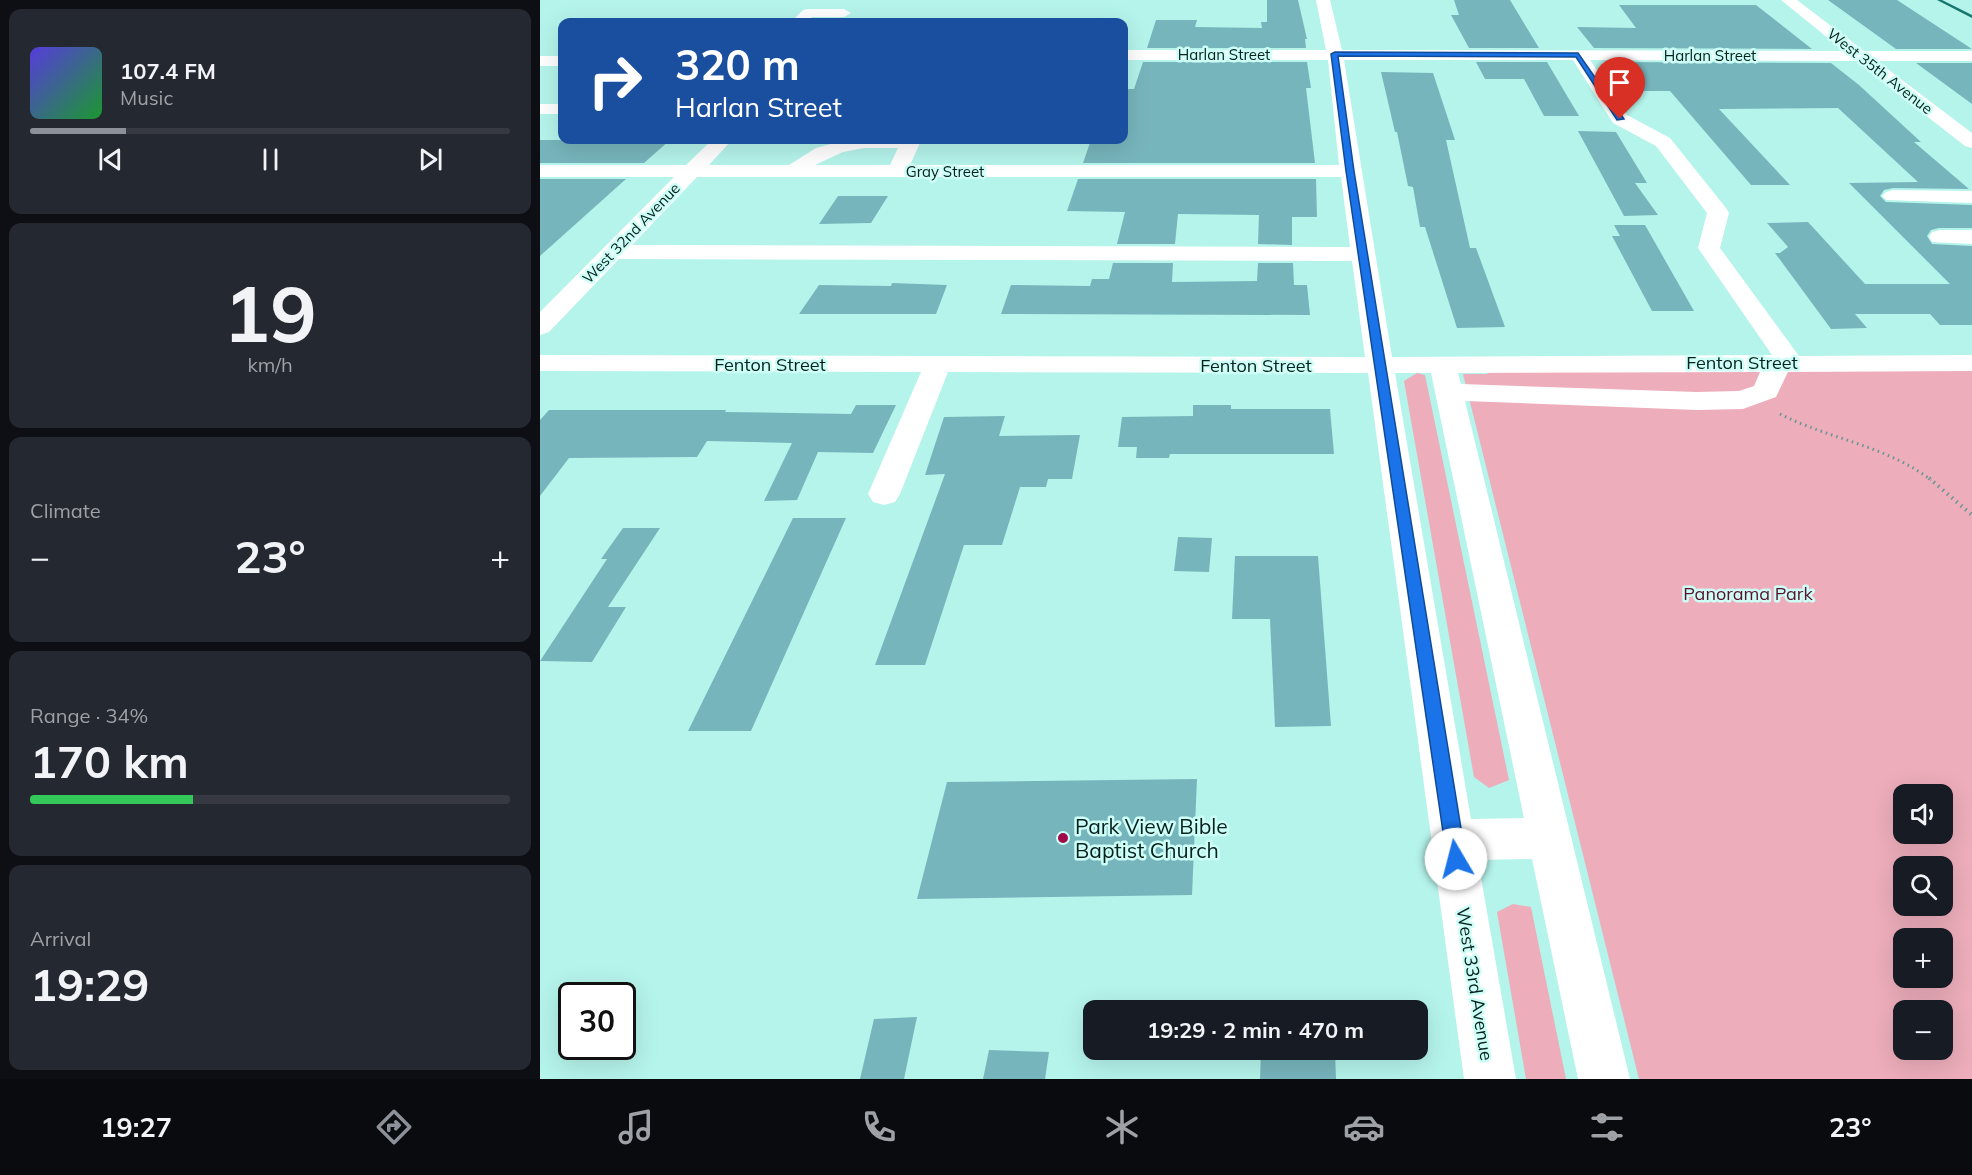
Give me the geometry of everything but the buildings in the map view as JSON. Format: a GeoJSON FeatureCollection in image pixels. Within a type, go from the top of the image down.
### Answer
{"type":"FeatureCollection","features":[{"type":"Feature","properties":{"kind":"street"},"geometry":{"type":"LineString","coordinates":[[802,18],[808,13],[839,18],[857,0]]}},
{"type":"Feature","properties":{"kind":"street","name":"West 33rd Avenue"},"geometry":{"type":"LineString","coordinates":[[1323,0],[1335,54],[1350,171],[1490,1079]]}},
{"type":"Feature","properties":{"kind":"street","name":"West 35th Avenue"},"geometry":{"type":"LineString","coordinates":[[1788,0],[1972,142]]}},
{"type":"Feature","properties":{"kind":"street","name":"Harlan Street"},"geometry":{"type":"LineString","coordinates":[[1128,55],[1972,56]]}},
{"type":"Feature","properties":{"kind":"street"},"geometry":{"type":"LineString","coordinates":[[1578,55],[1620,119],[1663,142],[1718,213],[1709,248],[1784,362],[1766,391],[1743,400],[1697,401],[1446,379],[1604,1079]]}},
{"type":"Feature","properties":{"kind":"street"},"geometry":{"type":"LineString","coordinates":[[540,61],[558,61]]}},
{"type":"Feature","properties":{"kind":"street"},"geometry":{"type":"LineString","coordinates":[[540,109],[558,109]]}},
{"type":"Feature","properties":{"kind":"street","name":"West 32nd Avenue"},"geometry":{"type":"LineString","coordinates":[[540,327],[718,144]]}},
{"type":"Feature","properties":{"kind":"street"},"geometry":{"type":"LineString","coordinates":[[794,171],[811,158],[834,147],[854,144]]}},
{"type":"Feature","properties":{"kind":"street"},"geometry":{"type":"LineString","coordinates":[[897,171],[910,144]]}},
{"type":"Feature","properties":{"kind":"street","name":"Gray Street"},"geometry":{"type":"LineString","coordinates":[[540,171],[1350,171]]}},
{"type":"Feature","properties":{"kind":"street"},"geometry":{"type":"LineString","coordinates":[[1893,196],[1972,197]]}},
{"type":"Feature","properties":{"kind":"street"},"geometry":{"type":"LineString","coordinates":[[1940,237],[1972,237]]}},
{"type":"Feature","properties":{"kind":"street"},"geometry":{"type":"LineString","coordinates":[[613,252],[1363,254]]}},
{"type":"Feature","properties":{"kind":"street","name":"Fenton Street"},"geometry":{"type":"LineString","coordinates":[[540,363],[1381,366],[1446,379],[1784,362],[1972,363]]}},
{"type":"Feature","properties":{"kind":"street"},"geometry":{"type":"LineString","coordinates":[[884,495],[938,364]]}},
{"type":"Feature","properties":{"kind":"street"},"geometry":{"type":"LineString","coordinates":[[1454,840],[1550,838]]}},
{"type":"Feature","properties":{"kind":"path"},"geometry":{"type":"LineString","coordinates":[[1774,411],[1799,425],[1904,462],[1926,476],[1972,515]]}},
{"type":"Feature","properties":{"kind":"green space","name":"Panorama Park"},"geometry":{"type":"Polygon","coordinates":[[[1496,370],[1972,370],[1972,1079],[1639,1079],[1463,374],[1486,374],[1496,370]]]}},
{"type":"Feature","properties":{"kind":"green space"},"geometry":{"type":"Polygon","coordinates":[[[1417,373],[1425,375],[1509,780],[1489,788],[1474,777],[1404,381],[1417,373]]]}},
{"type":"Feature","properties":{"kind":"green space"},"geometry":{"type":"Polygon","coordinates":[[[1513,904],[1531,907],[1566,1079],[1526,1079],[1497,912],[1513,904]]]}},
{"type":"Feature","properties":{"kind":"waterway"},"geometry":{"type":"LineString","coordinates":[[1939,0],[1972,17]]}},
{"type":"Feature","properties":{"kind":"place","name":"Park View Bible Baptist Church"},"geometry":{"type":"Point","coordinates":[1063,838]}},
{"type":"Feature","properties":{"kind":"route"},"geometry":{"type":"LineString","coordinates":[[1456,859],[1350,171],[1335,54],[1578,55],[1620,119]]}}]}
